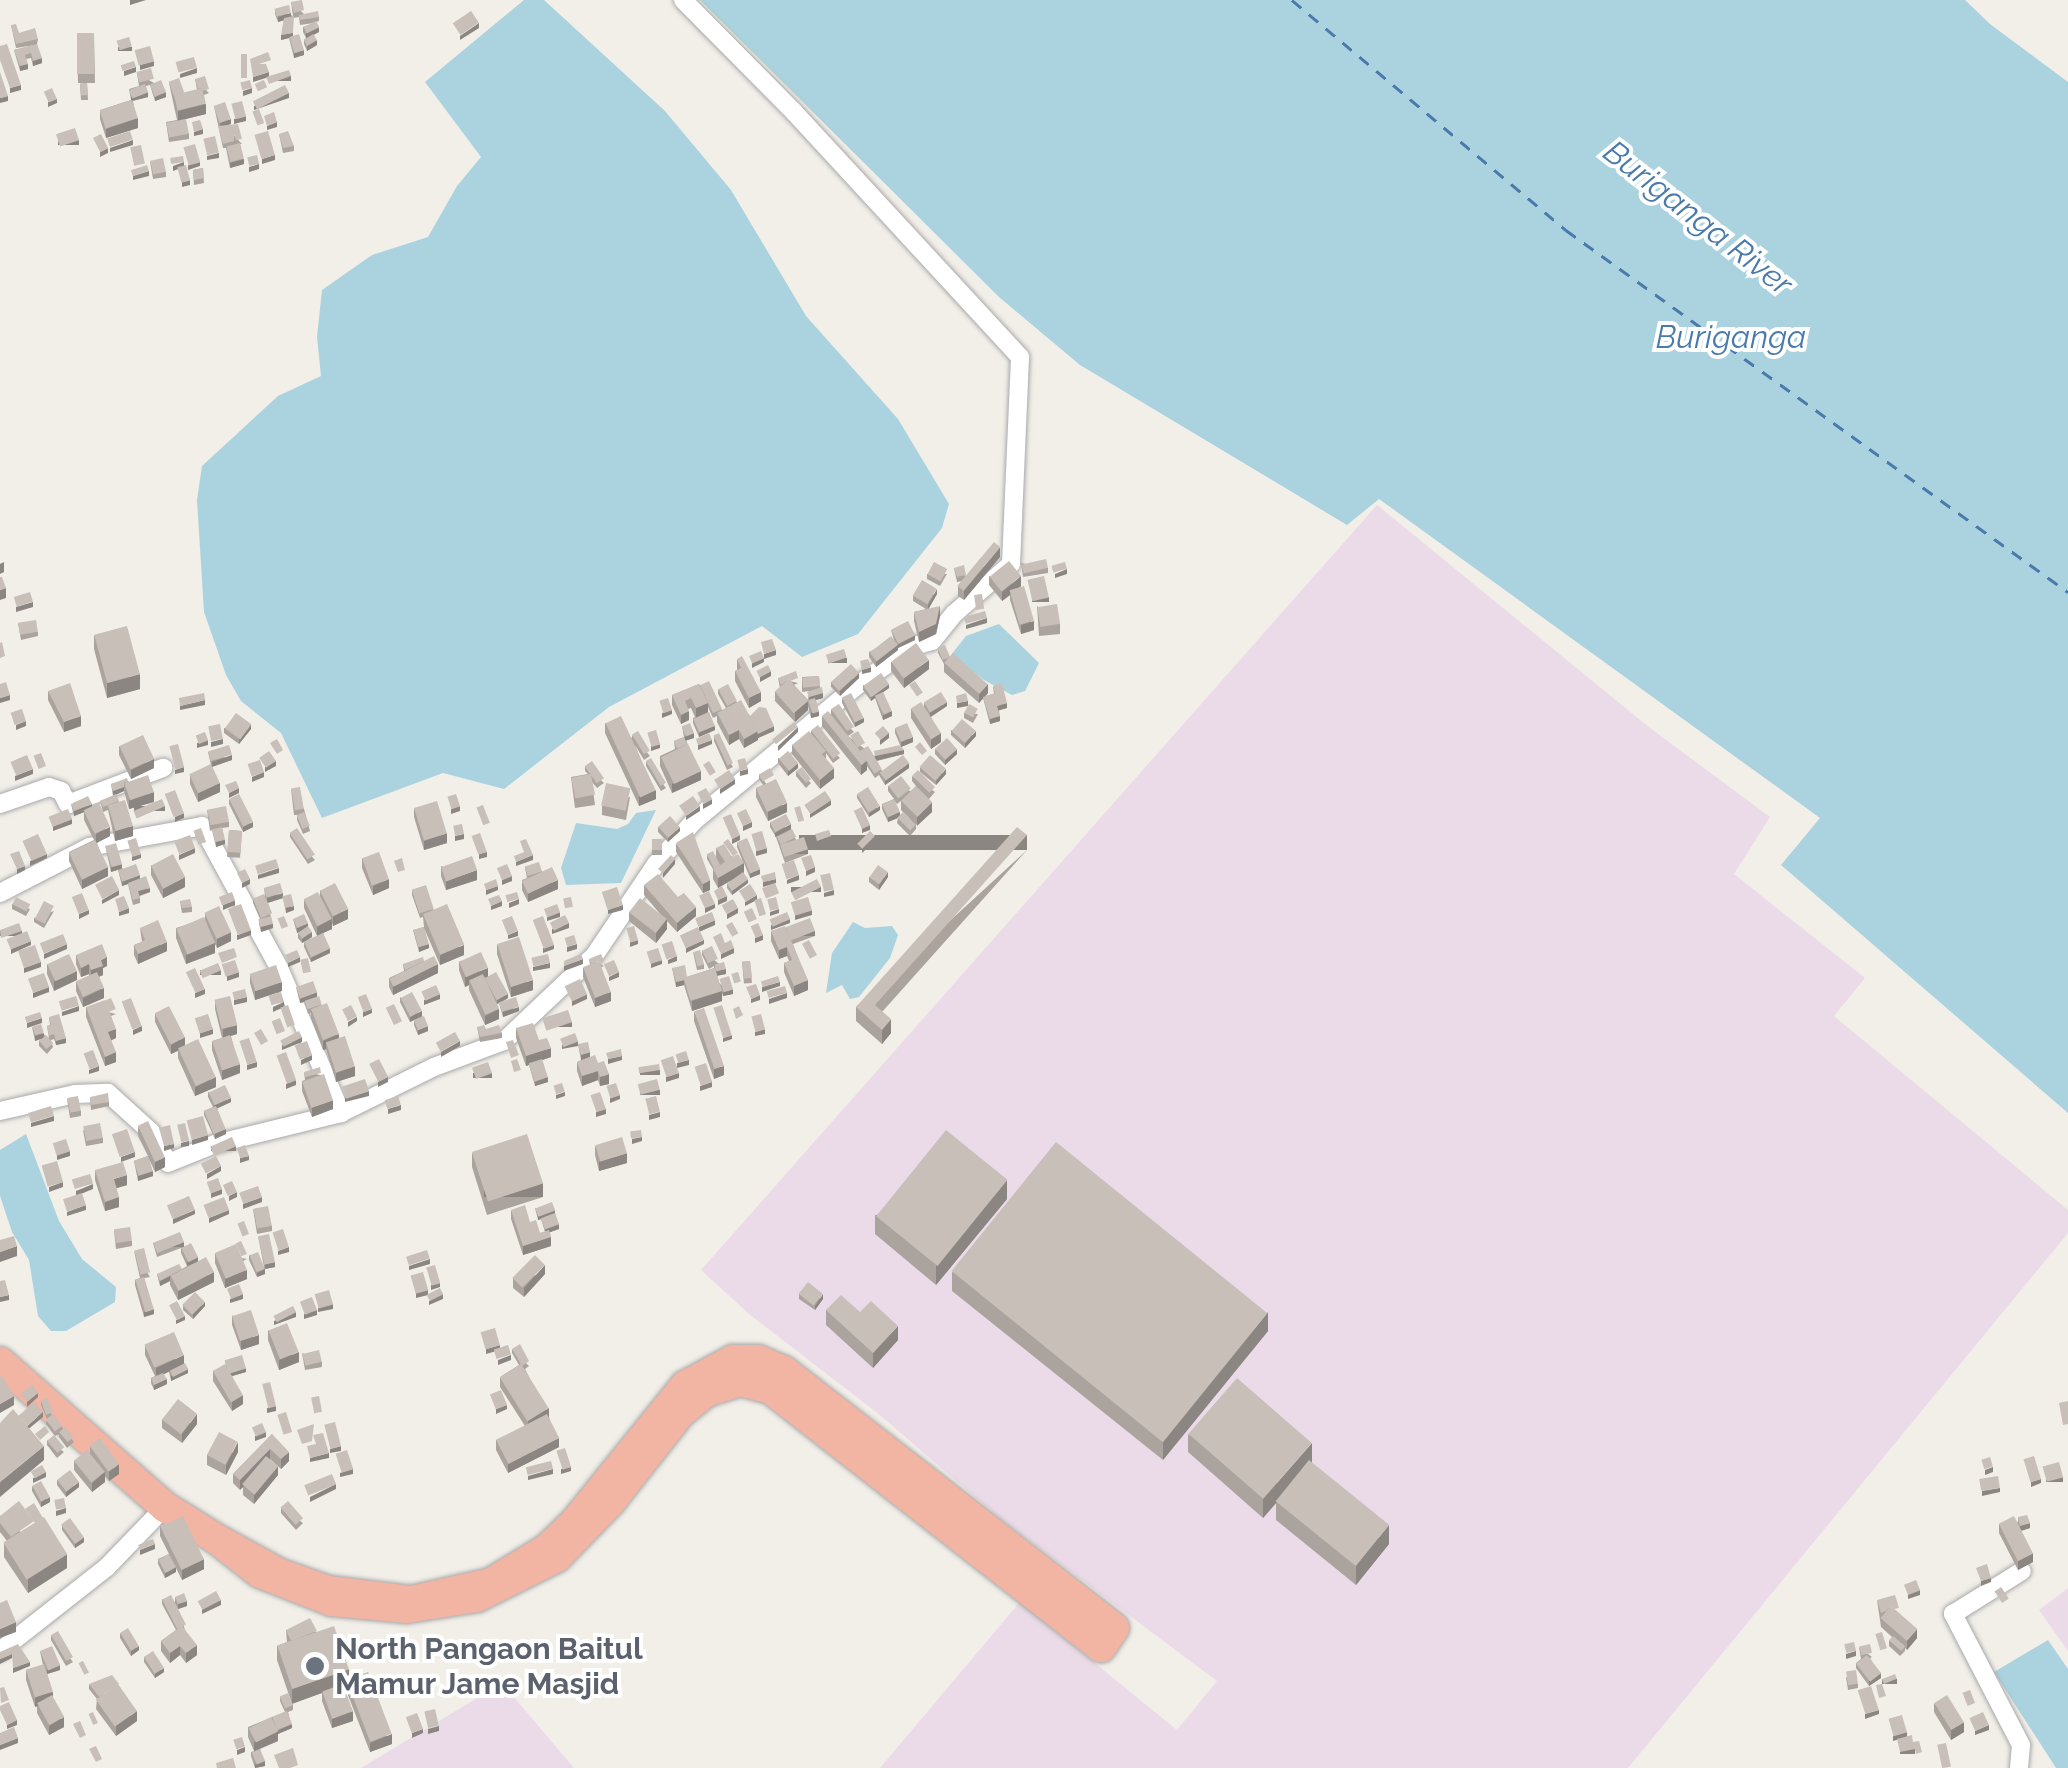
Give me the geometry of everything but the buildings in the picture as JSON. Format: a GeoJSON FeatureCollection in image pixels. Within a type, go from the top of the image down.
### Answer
{"type":"FeatureCollection","features":[{"type":"Feature","properties":{"kind":"highway"},"geometry":{"type":"LineString","coordinates":[[0,1362],[165,1506],[260,1572],[332,1600],[407,1608],[463,1600],[503,1582],[558,1556],[682,1412],[706,1392],[741,1382],[771,1389],[1101,1646],[1114,1628],[784,1371],[758,1360],[733,1360],[685,1386],[562,1537],[503,1582]]}},
{"type":"Feature","properties":{"kind":"street"},"geometry":{"type":"LineString","coordinates":[[0,1110],[75,1094],[108,1093],[151,1132],[168,1163],[215,1144],[341,1114],[434,1068],[504,1041],[594,956],[656,864],[694,821],[858,685],[911,647],[932,641],[955,613],[1011,564],[1020,357],[794,112],[683,0]]}},
{"type":"Feature","properties":{"kind":"street"},"geometry":{"type":"LineString","coordinates":[[0,804],[49,787],[61,792],[68,804],[164,768]]}},
{"type":"Feature","properties":{"kind":"street"},"geometry":{"type":"LineString","coordinates":[[0,893],[89,847],[202,826],[279,968],[341,1114]]}},
{"type":"Feature","properties":{"kind":"street"},"geometry":{"type":"LineString","coordinates":[[0,1651],[106,1568],[165,1506]]}},
{"type":"Feature","properties":{"kind":"street"},"geometry":{"type":"LineString","coordinates":[[2019,1768],[2021,1745],[1953,1614],[2022,1572]]}},
{"type":"Feature","properties":{"kind":"shaded area"},"geometry":{"type":"Polygon","coordinates":[[[1377,505],[1650,728],[1770,817],[1734,874],[1865,978],[1834,1016],[2068,1210],[2068,1233],[1628,1768],[880,1768],[1020,1602],[1177,1730],[1217,1681],[1003,1521],[881,1416],[749,1314],[701,1270],[1377,505]]]}},
{"type":"Feature","properties":{"kind":"shaded area"},"geometry":{"type":"Polygon","coordinates":[[[2068,1588],[2068,1651],[2039,1610],[2068,1588]]]}},
{"type":"Feature","properties":{"kind":"shaded area"},"geometry":{"type":"Polygon","coordinates":[[[502,1683],[574,1768],[361,1768],[502,1683]]]}},
{"type":"Feature","properties":{"kind":"water"},"geometry":{"type":"Polygon","coordinates":[[[524,0],[544,0],[665,111],[731,190],[806,316],[898,419],[949,504],[942,528],[858,634],[802,657],[762,626],[609,707],[504,789],[443,773],[322,818],[281,733],[241,701],[226,675],[204,612],[197,500],[202,466],[278,396],[321,376],[317,337],[322,290],[372,255],[428,237],[457,186],[481,157],[425,82],[524,0]]]}},
{"type":"Feature","properties":{"kind":"water","name":"Buriganga"},"geometry":{"type":"Polygon","coordinates":[[[700,0],[1965,0],[1990,24],[2068,82],[2068,1113],[1781,865],[1820,818],[1379,499],[1347,525],[1080,365],[999,297],[700,0]]]}},
{"type":"Feature","properties":{"kind":"water"},"geometry":{"type":"Polygon","coordinates":[[[999,624],[1039,663],[1025,691],[1012,695],[951,655],[966,636],[999,624]]]}},
{"type":"Feature","properties":{"kind":"water"},"geometry":{"type":"Polygon","coordinates":[[[656,810],[621,883],[566,885],[561,868],[576,823],[617,829],[628,824],[636,813],[656,810]]]}},
{"type":"Feature","properties":{"kind":"water"},"geometry":{"type":"Polygon","coordinates":[[[853,922],[865,928],[892,926],[898,935],[890,958],[859,997],[850,999],[842,985],[826,993],[832,953],[853,922]]]}},
{"type":"Feature","properties":{"kind":"water"},"geometry":{"type":"Polygon","coordinates":[[[26,1134],[59,1221],[82,1259],[116,1287],[115,1302],[66,1331],[51,1331],[38,1316],[29,1260],[12,1232],[0,1196],[0,1150],[26,1134]]]}},
{"type":"Feature","properties":{"kind":"water"},"geometry":{"type":"Polygon","coordinates":[[[2048,1640],[2068,1669],[2068,1768],[2056,1768],[1994,1672],[2048,1640]]]}},
{"type":"Feature","properties":{"kind":"ferry route"},"geometry":{"type":"LineString","coordinates":[[1292,0],[1566,230],[2068,592]]}},
{"type":"Feature","properties":{"kind":"place","name":"North Pangaon Baitul Mamur Jame Masjid"},"geometry":{"type":"Point","coordinates":[315,1666]}},
{"type":"Feature","properties":{"kind":"water label","name":"Buriganga River"},"geometry":{"type":"Point","coordinates":[1698,218]}}]}
